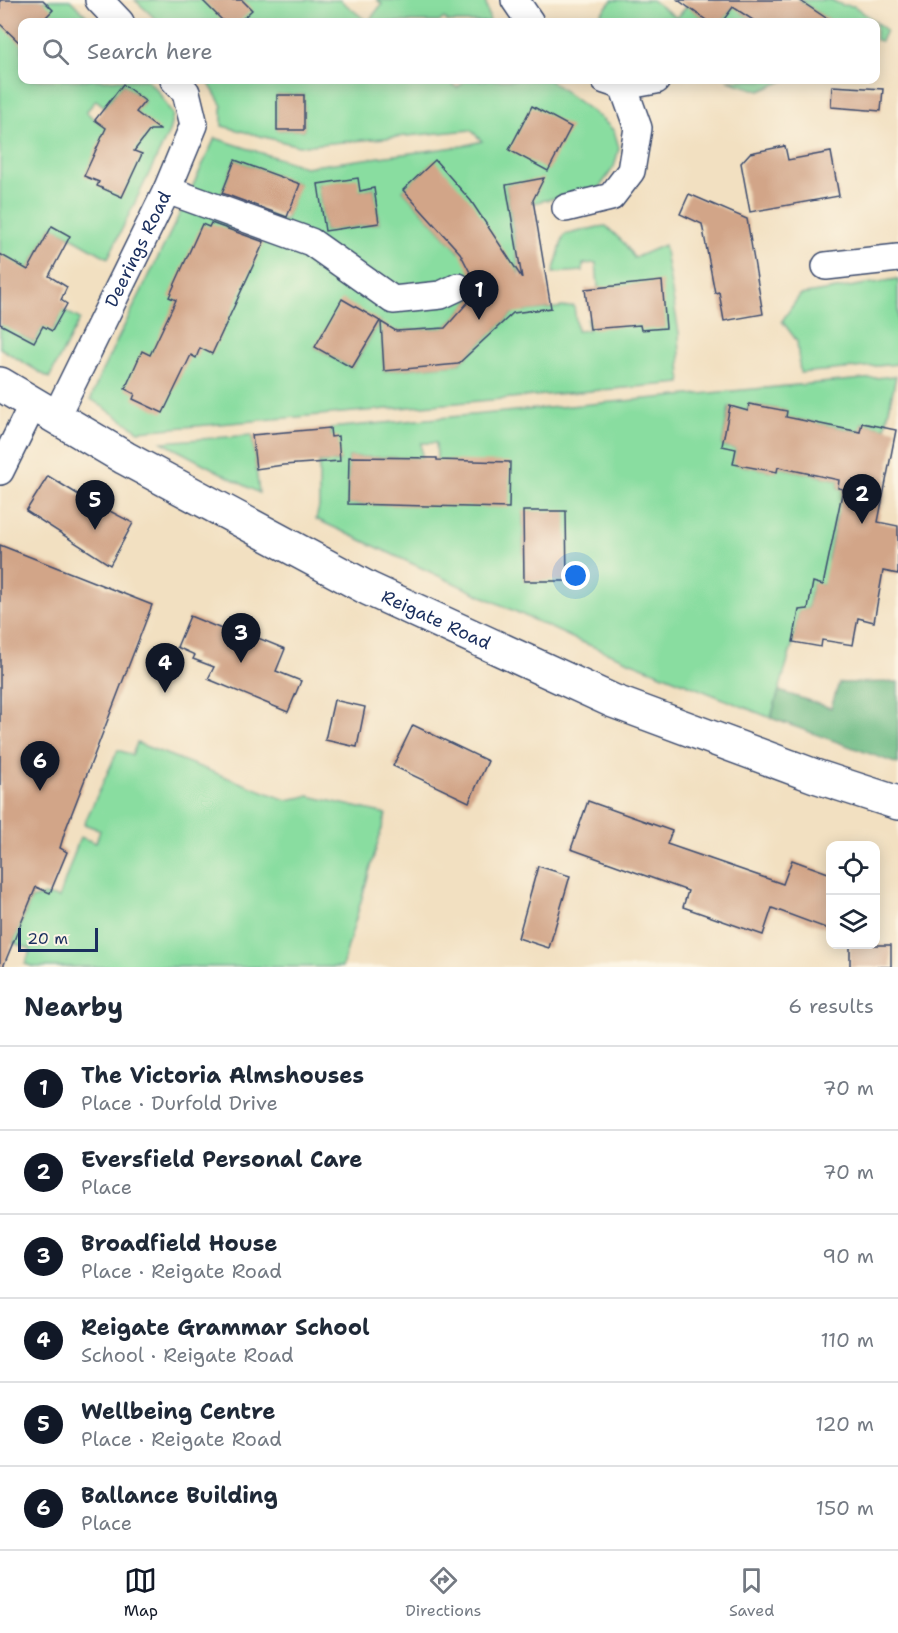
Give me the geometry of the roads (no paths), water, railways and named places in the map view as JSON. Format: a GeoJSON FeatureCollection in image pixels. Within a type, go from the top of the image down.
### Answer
{"type":"FeatureCollection","features":[{"type":"Feature","properties":{"kind":"main road","name":"Reigate Road"},"geometry":{"type":"LineString","coordinates":[[0,384],[125,458],[369,589],[613,701],[815,776],[898,804]]}},
{"type":"Feature","properties":{"kind":"street"},"geometry":{"type":"LineString","coordinates":[[99,0],[116,18]]}},
{"type":"Feature","properties":{"kind":"street"},"geometry":{"type":"LineString","coordinates":[[515,0],[527,18]]}},
{"type":"Feature","properties":{"kind":"street","name":"Deerings Road"},"geometry":{"type":"LineString","coordinates":[[0,471],[44,410],[167,190],[194,124],[186,92],[178,84]]}},
{"type":"Feature","properties":{"kind":"street"},"geometry":{"type":"LineString","coordinates":[[566,208],[611,197],[631,171],[638,128],[615,84]]}},
{"type":"Feature","properties":{"kind":"street"},"geometry":{"type":"LineString","coordinates":[[167,190],[311,242],[393,300],[441,295],[458,287]]}},
{"type":"Feature","properties":{"kind":"street"},"geometry":{"type":"LineString","coordinates":[[826,266],[898,258]]}},
{"type":"Feature","properties":{"kind":"place","name":"The Victoria Almshouses"},"geometry":{"type":"Point","coordinates":[479,320]}},
{"type":"Feature","properties":{"kind":"place","name":"Eversfield Personal Care"},"geometry":{"type":"Point","coordinates":[862,524]}},
{"type":"Feature","properties":{"kind":"place","name":"Wellbeing Centre"},"geometry":{"type":"Point","coordinates":[95,530]}},
{"type":"Feature","properties":{"kind":"place","name":"Broadfield House"},"geometry":{"type":"Point","coordinates":[241,663]}},
{"type":"Feature","properties":{"kind":"place","name":"Reigate Grammar School"},"geometry":{"type":"Point","coordinates":[165,693]}},
{"type":"Feature","properties":{"kind":"place","name":"Ballance Building"},"geometry":{"type":"Point","coordinates":[40,791]}}]}
